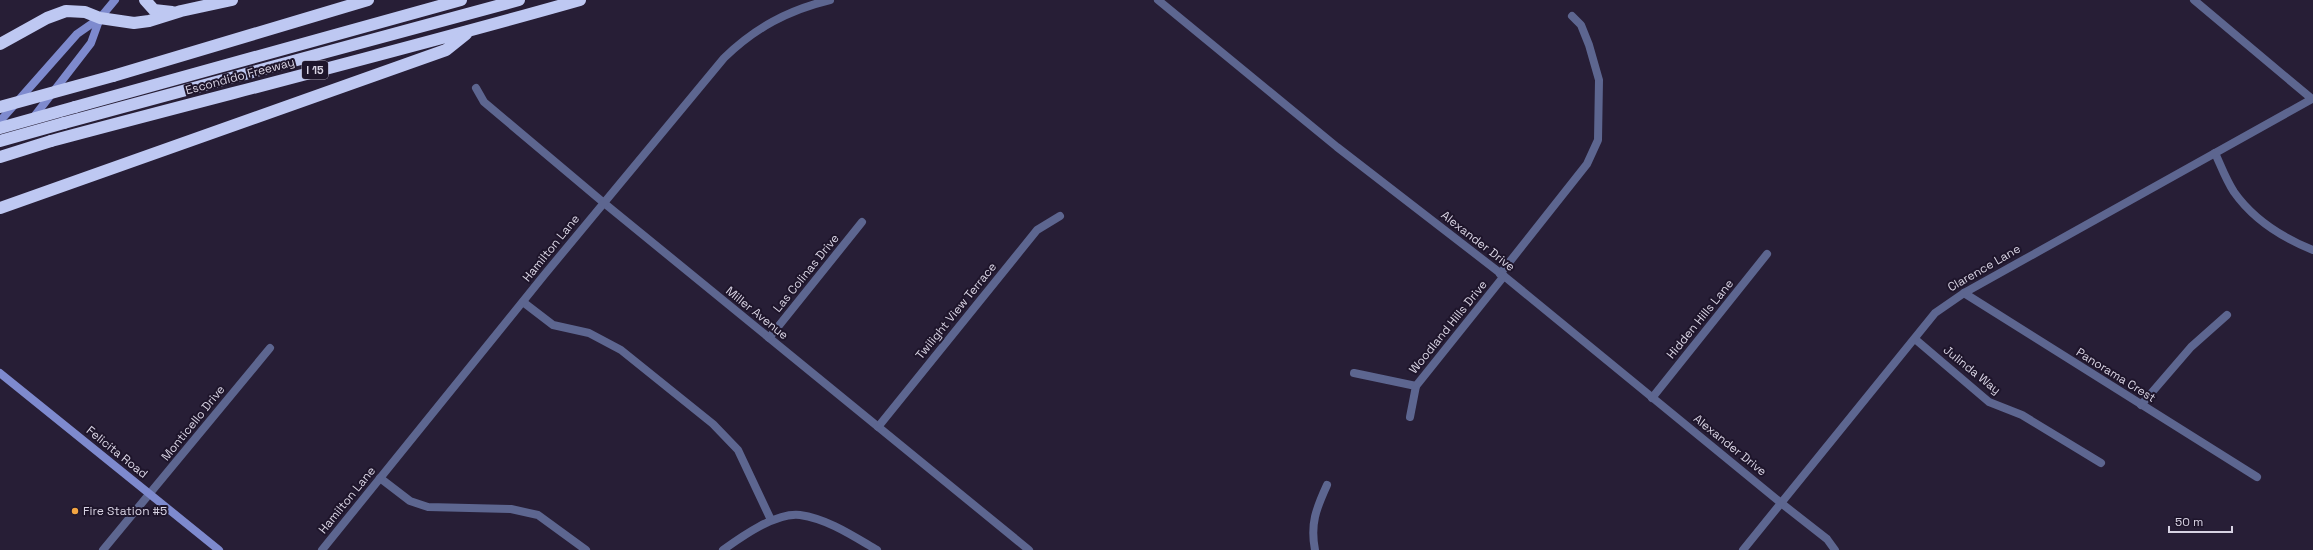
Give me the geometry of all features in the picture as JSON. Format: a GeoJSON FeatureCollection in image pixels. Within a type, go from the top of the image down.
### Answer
{"type":"FeatureCollection","features":[{"type":"Feature","properties":{"kind":"highway"},"geometry":{"type":"LineString","coordinates":[[145,0],[151,8],[158,11],[181,11]]}},
{"type":"Feature","properties":{"kind":"highway"},"geometry":{"type":"LineString","coordinates":[[0,44],[47,18],[66,11],[85,12],[100,18],[134,23],[149,22],[181,11],[232,0]]}},
{"type":"Feature","properties":{"kind":"highway"},"geometry":{"type":"LineString","coordinates":[[0,107],[113,76],[368,0]]}},
{"type":"Feature","properties":{"kind":"highway"},"geometry":{"type":"LineString","coordinates":[[0,128],[461,0]]}},
{"type":"Feature","properties":{"kind":"highway"},"geometry":{"type":"LineString","coordinates":[[0,141],[519,0]]}},
{"type":"Feature","properties":{"kind":"highway","name":"Escondido Freeway"},"geometry":{"type":"LineString","coordinates":[[0,158],[51,141],[297,75],[470,31],[580,0]]}},
{"type":"Feature","properties":{"kind":"highway"},"geometry":{"type":"LineString","coordinates":[[0,208],[446,50],[470,31]]}},
{"type":"Feature","properties":{"kind":"highway"},"geometry":{"type":"LineString","coordinates":[[297,75],[378,38]]}},
{"type":"Feature","properties":{"kind":"main road"},"geometry":{"type":"LineString","coordinates":[[0,121],[77,34],[100,18],[115,0]]}},
{"type":"Feature","properties":{"kind":"main road"},"geometry":{"type":"LineString","coordinates":[[0,158],[77,64],[91,43],[100,18]]}},
{"type":"Feature","properties":{"kind":"main road","name":"Felicita Road"},"geometry":{"type":"LineString","coordinates":[[0,374],[218,550]]}},
{"type":"Feature","properties":{"kind":"street","name":"Hamilton Lane"},"geometry":{"type":"LineString","coordinates":[[322,550],[710,74],[738,45],[753,33],[788,13],[830,0]]}},
{"type":"Feature","properties":{"kind":"street","name":"Alexander Drive"},"geometry":{"type":"LineString","coordinates":[[1158,0],[1337,147],[1502,275],[1827,539],[1835,550]]}},
{"type":"Feature","properties":{"kind":"street"},"geometry":{"type":"LineString","coordinates":[[2194,0],[2312,98]]}},
{"type":"Feature","properties":{"kind":"street","name":"Woodland Hills Drive"},"geometry":{"type":"LineString","coordinates":[[1410,418],[1416,386],[1587,164],[1598,140],[1599,80],[1587,38],[1581,25],[1572,16]]}},
{"type":"Feature","properties":{"kind":"street","name":"Miller Avenue"},"geometry":{"type":"LineString","coordinates":[[476,88],[484,102],[604,203],[1029,550]]}},
{"type":"Feature","properties":{"kind":"street","name":"Clarence Lane"},"geometry":{"type":"LineString","coordinates":[[1743,550],[1935,313],[1964,293],[2312,98]]}},
{"type":"Feature","properties":{"kind":"street"},"geometry":{"type":"LineString","coordinates":[[2215,153],[2234,192],[2260,220],[2296,243],[2313,250]]}},
{"type":"Feature","properties":{"kind":"street","name":"Twilight View Terrace"},"geometry":{"type":"LineString","coordinates":[[878,427],[1037,230],[1060,216]]}},
{"type":"Feature","properties":{"kind":"street","name":"Las Colinas Drive"},"geometry":{"type":"LineString","coordinates":[[769,338],[862,222]]}},
{"type":"Feature","properties":{"kind":"street","name":"Hidden Hills Lane"},"geometry":{"type":"LineString","coordinates":[[1652,398],[1767,254]]}},
{"type":"Feature","properties":{"kind":"street","name":"Panorama Crest"},"geometry":{"type":"LineString","coordinates":[[1964,293],[2257,477]]}},
{"type":"Feature","properties":{"kind":"street"},"geometry":{"type":"LineString","coordinates":[[523,302],[553,325],[589,334],[621,350],[713,424],[738,450],[771,520]]}},
{"type":"Feature","properties":{"kind":"street"},"geometry":{"type":"LineString","coordinates":[[2141,405],[2191,347],[2227,315]]}},
{"type":"Feature","properties":{"kind":"street","name":"Julinda Way"},"geometry":{"type":"LineString","coordinates":[[1915,338],[1989,402],[2022,415],[2101,463]]}},
{"type":"Feature","properties":{"kind":"street","name":"Monticello Drive"},"geometry":{"type":"LineString","coordinates":[[103,550],[270,348]]}},
{"type":"Feature","properties":{"kind":"street"},"geometry":{"type":"LineString","coordinates":[[1354,373],[1416,386]]}},
{"type":"Feature","properties":{"kind":"street"},"geometry":{"type":"LineString","coordinates":[[380,478],[410,501],[428,507],[511,508],[538,515],[586,550]]}},
{"type":"Feature","properties":{"kind":"street"},"geometry":{"type":"LineString","coordinates":[[1315,550],[1312,536],[1315,512],[1327,485]]}},
{"type":"Feature","properties":{"kind":"street"},"geometry":{"type":"LineString","coordinates":[[722,550],[771,520],[798,514],[833,524],[877,550]]}},
{"type":"Feature","properties":{"kind":"place","name":"Fire Station #5"},"geometry":{"type":"Point","coordinates":[75,511]}}]}
